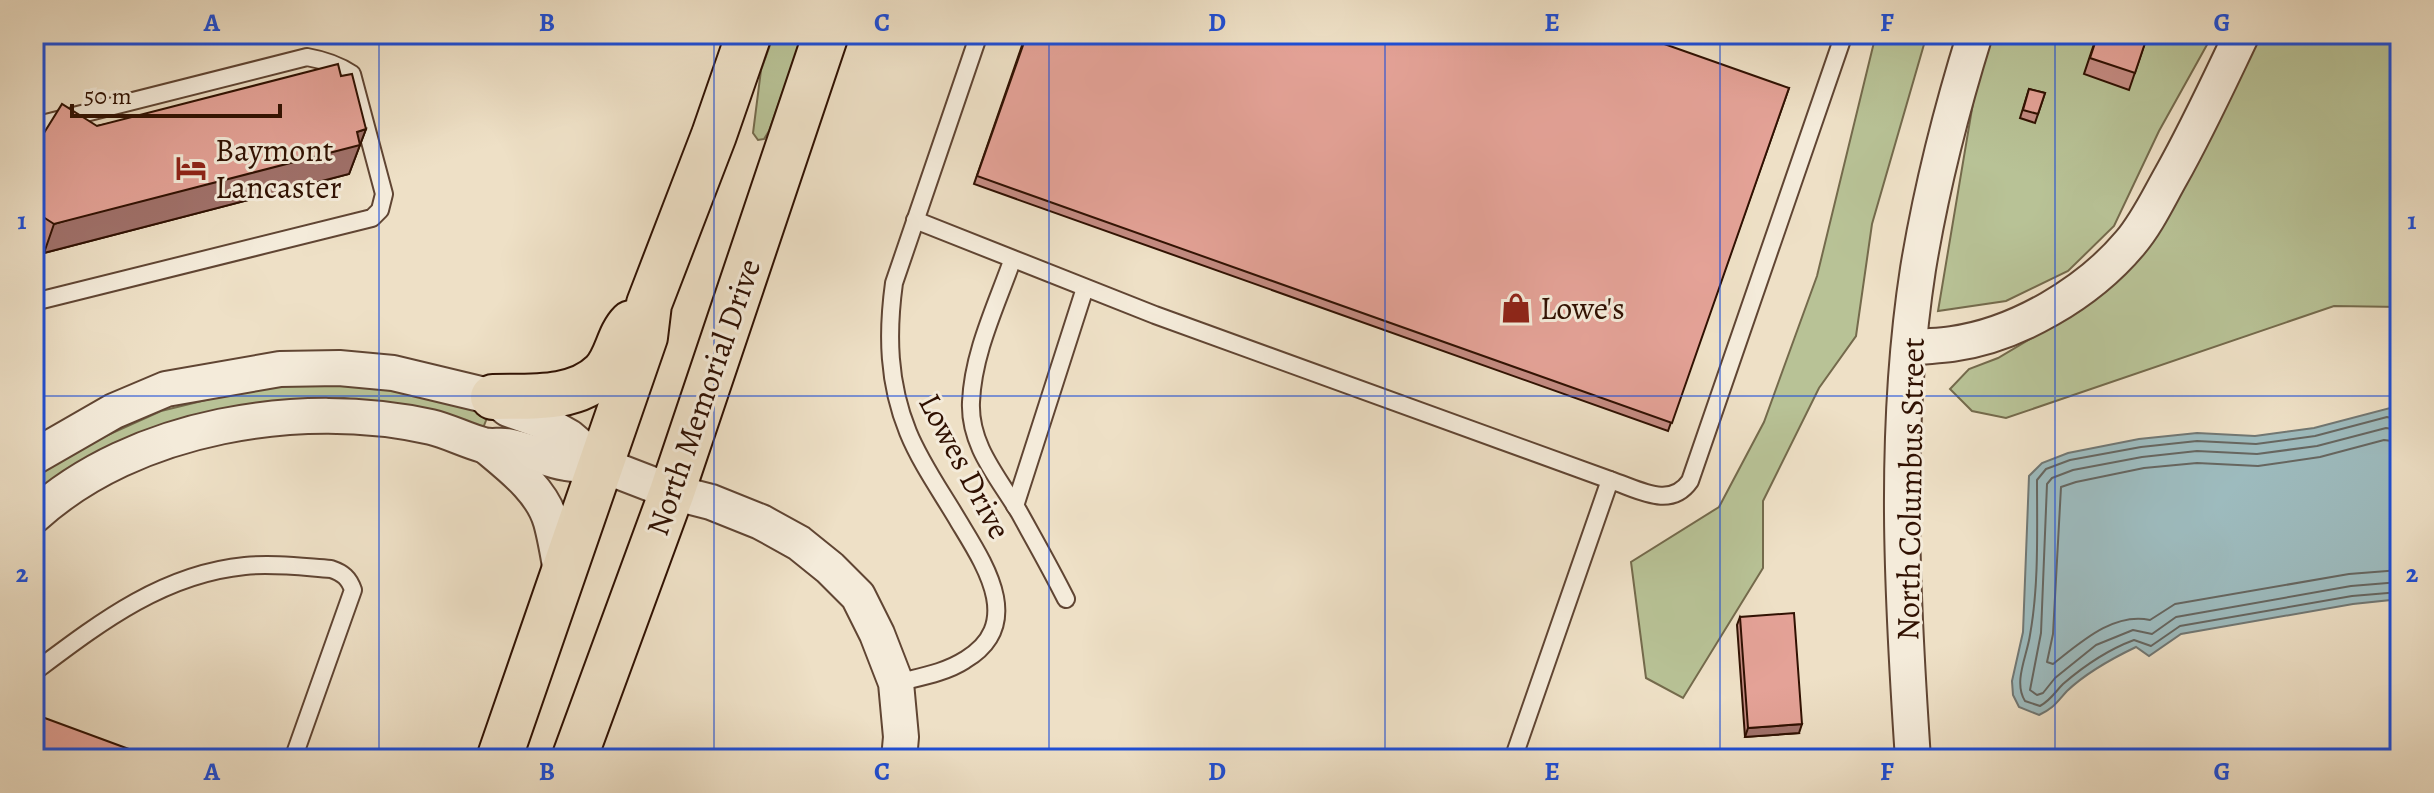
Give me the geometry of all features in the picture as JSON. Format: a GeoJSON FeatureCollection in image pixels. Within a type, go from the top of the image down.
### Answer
{"type":"FeatureCollection","features":[{"type":"Feature","properties":{"kind":"main road"},"geometry":{"type":"LineString","coordinates":[[499,759],[645,337],[649,304],[749,34]]}},
{"type":"Feature","properties":{"kind":"main road","name":"North Memorial Drive"},"geometry":{"type":"LineString","coordinates":[[574,759],[672,492],[826,34]]}},
{"type":"Feature","properties":{"kind":"main road"},"geometry":{"type":"LineString","coordinates":[[493,397],[542,397],[563,393],[594,379],[613,358],[626,327],[649,304]]}},
{"type":"Feature","properties":{"kind":"street","name":"North Columbus Street"},"geometry":{"type":"LineString","coordinates":[[1913,759],[1903,520],[1905,409],[1910,348],[1918,271],[1936,175],[1975,34]]}},
{"type":"Feature","properties":{"kind":"street"},"geometry":{"type":"LineString","coordinates":[[1910,348],[1954,344],[1992,334],[2030,319],[2099,274],[2148,219],[2190,142],[2242,34]]}},
{"type":"Feature","properties":{"kind":"street"},"geometry":{"type":"LineString","coordinates":[[34,457],[114,411],[166,389],[280,369],[339,368],[393,373],[493,397],[508,409],[539,420],[569,437],[602,465]]}},
{"type":"Feature","properties":{"kind":"street"},"geometry":{"type":"LineString","coordinates":[[34,516],[72,485],[164,442],[232,425],[309,416],[379,419],[432,428],[486,446],[507,446],[564,463],[602,465],[761,522],[799,543],[830,568],[858,596],[896,683],[901,737],[899,759]]}},
{"type":"Feature","properties":{"kind":"street"},"geometry":{"type":"LineString","coordinates":[[486,446],[518,473],[540,499],[551,520],[562,578]]}},
{"type":"Feature","properties":{"kind":"lane","name":"Lowes Drive"},"geometry":{"type":"LineString","coordinates":[[896,683],[950,668],[968,659],[989,638],[997,604],[988,571],[908,432],[896,396],[890,360],[894,283],[979,34]]}},
{"type":"Feature","properties":{"kind":"lane"},"geometry":{"type":"LineString","coordinates":[[915,220],[1012,261],[1610,480],[1658,496],[1673,497],[1683,491],[1690,481],[1844,34]]}},
{"type":"Feature","properties":{"kind":"lane"},"geometry":{"type":"LineString","coordinates":[[34,126],[307,57],[322,59],[352,74],[384,194],[380,210],[372,218],[34,302]]}},
{"type":"Feature","properties":{"kind":"lane"},"geometry":{"type":"LineString","coordinates":[[1012,261],[976,362],[971,403],[973,428],[981,453],[1015,506],[1066,599]]}},
{"type":"Feature","properties":{"kind":"lane"},"geometry":{"type":"LineString","coordinates":[[1015,506],[1085,288]]}},
{"type":"Feature","properties":{"kind":"lane"},"geometry":{"type":"LineString","coordinates":[[1513,759],[1610,480]]}},
{"type":"Feature","properties":{"kind":"lane"},"geometry":{"type":"LineString","coordinates":[[34,672],[107,617],[149,593],[193,577],[245,566],[331,569],[343,573],[353,590],[293,759]]}},
{"type":"Feature","properties":{"kind":"green space"},"geometry":{"type":"Polygon","coordinates":[[[774,34],[803,34],[769,131],[764,139],[758,140],[753,133],[761,70],[774,34]]]}},
{"type":"Feature","properties":{"kind":"green space"},"geometry":{"type":"Polygon","coordinates":[[[1876,34],[1927,34],[1872,224],[1856,336],[1819,388],[1763,501],[1763,568],[1683,698],[1646,678],[1631,562],[1719,507],[1764,422],[1817,276],[1876,34]]]}},
{"type":"Feature","properties":{"kind":"green space"},"geometry":{"type":"Polygon","coordinates":[[[1993,34],[2213,34],[2159,131],[2114,226],[2068,271],[2006,301],[1938,311],[1977,79],[1993,34]]]}},
{"type":"Feature","properties":{"kind":"green space"},"geometry":{"type":"Polygon","coordinates":[[[2251,34],[2400,34],[2400,307],[2334,306],[2006,418],[1972,411],[1950,389],[1969,369],[1998,358],[2074,313],[2251,34]]]}},
{"type":"Feature","properties":{"kind":"green space"},"geometry":{"type":"Polygon","coordinates":[[[348,383],[439,399],[489,413],[483,428],[434,413],[344,398],[263,402],[165,425],[86,458],[34,494],[34,477],[81,447],[161,411],[259,387],[348,383]]]}},
{"type":"Feature","properties":{"kind":"water"},"geometry":{"type":"Polygon","coordinates":[[[2390,408],[2400,414],[2400,599],[2353,604],[2181,634],[2149,656],[2136,647],[2108,661],[2039,715],[2019,707],[2013,695],[2012,681],[2023,632],[2029,476],[2042,463],[2068,453],[2139,439],[2197,433],[2255,436],[2314,428],[2390,408]]]}},
{"type":"Feature","properties":{"kind":"building","name":"Lowe's"},"geometry":{"type":"Polygon","coordinates":[[[1027,34],[1636,34],[1789,88],[1672,423],[977,176],[1027,34]]]}},
{"type":"Feature","properties":{"kind":"building"},"geometry":{"type":"Polygon","coordinates":[[[2098,34],[2148,34],[2135,73],[2090,58],[2098,34]]]}},
{"type":"Feature","properties":{"kind":"building","name":"Baymont Lancaster"},"geometry":{"type":"Polygon","coordinates":[[[338,64],[341,76],[352,74],[366,129],[357,132],[360,145],[54,224],[34,211],[34,149],[62,104],[97,126],[338,64]]]}},
{"type":"Feature","properties":{"kind":"building"},"geometry":{"type":"Polygon","coordinates":[[[2029,89],[2045,93],[2038,114],[2023,110],[2029,89]]]}},
{"type":"Feature","properties":{"kind":"building"},"geometry":{"type":"Polygon","coordinates":[[[1794,613],[1802,724],[1748,728],[1740,617],[1794,613]]]}},
{"type":"Feature","properties":{"kind":"building"},"geometry":{"type":"Polygon","coordinates":[[[42,717],[156,759],[34,759],[34,738],[42,717]]]}},
{"type":"Feature","properties":{"kind":"place","name":"Baymont Lancaster"},"geometry":{"type":"Point","coordinates":[191,168]}},
{"type":"Feature","properties":{"kind":"place","name":"Lowe's"},"geometry":{"type":"Point","coordinates":[1516,308]}}]}
